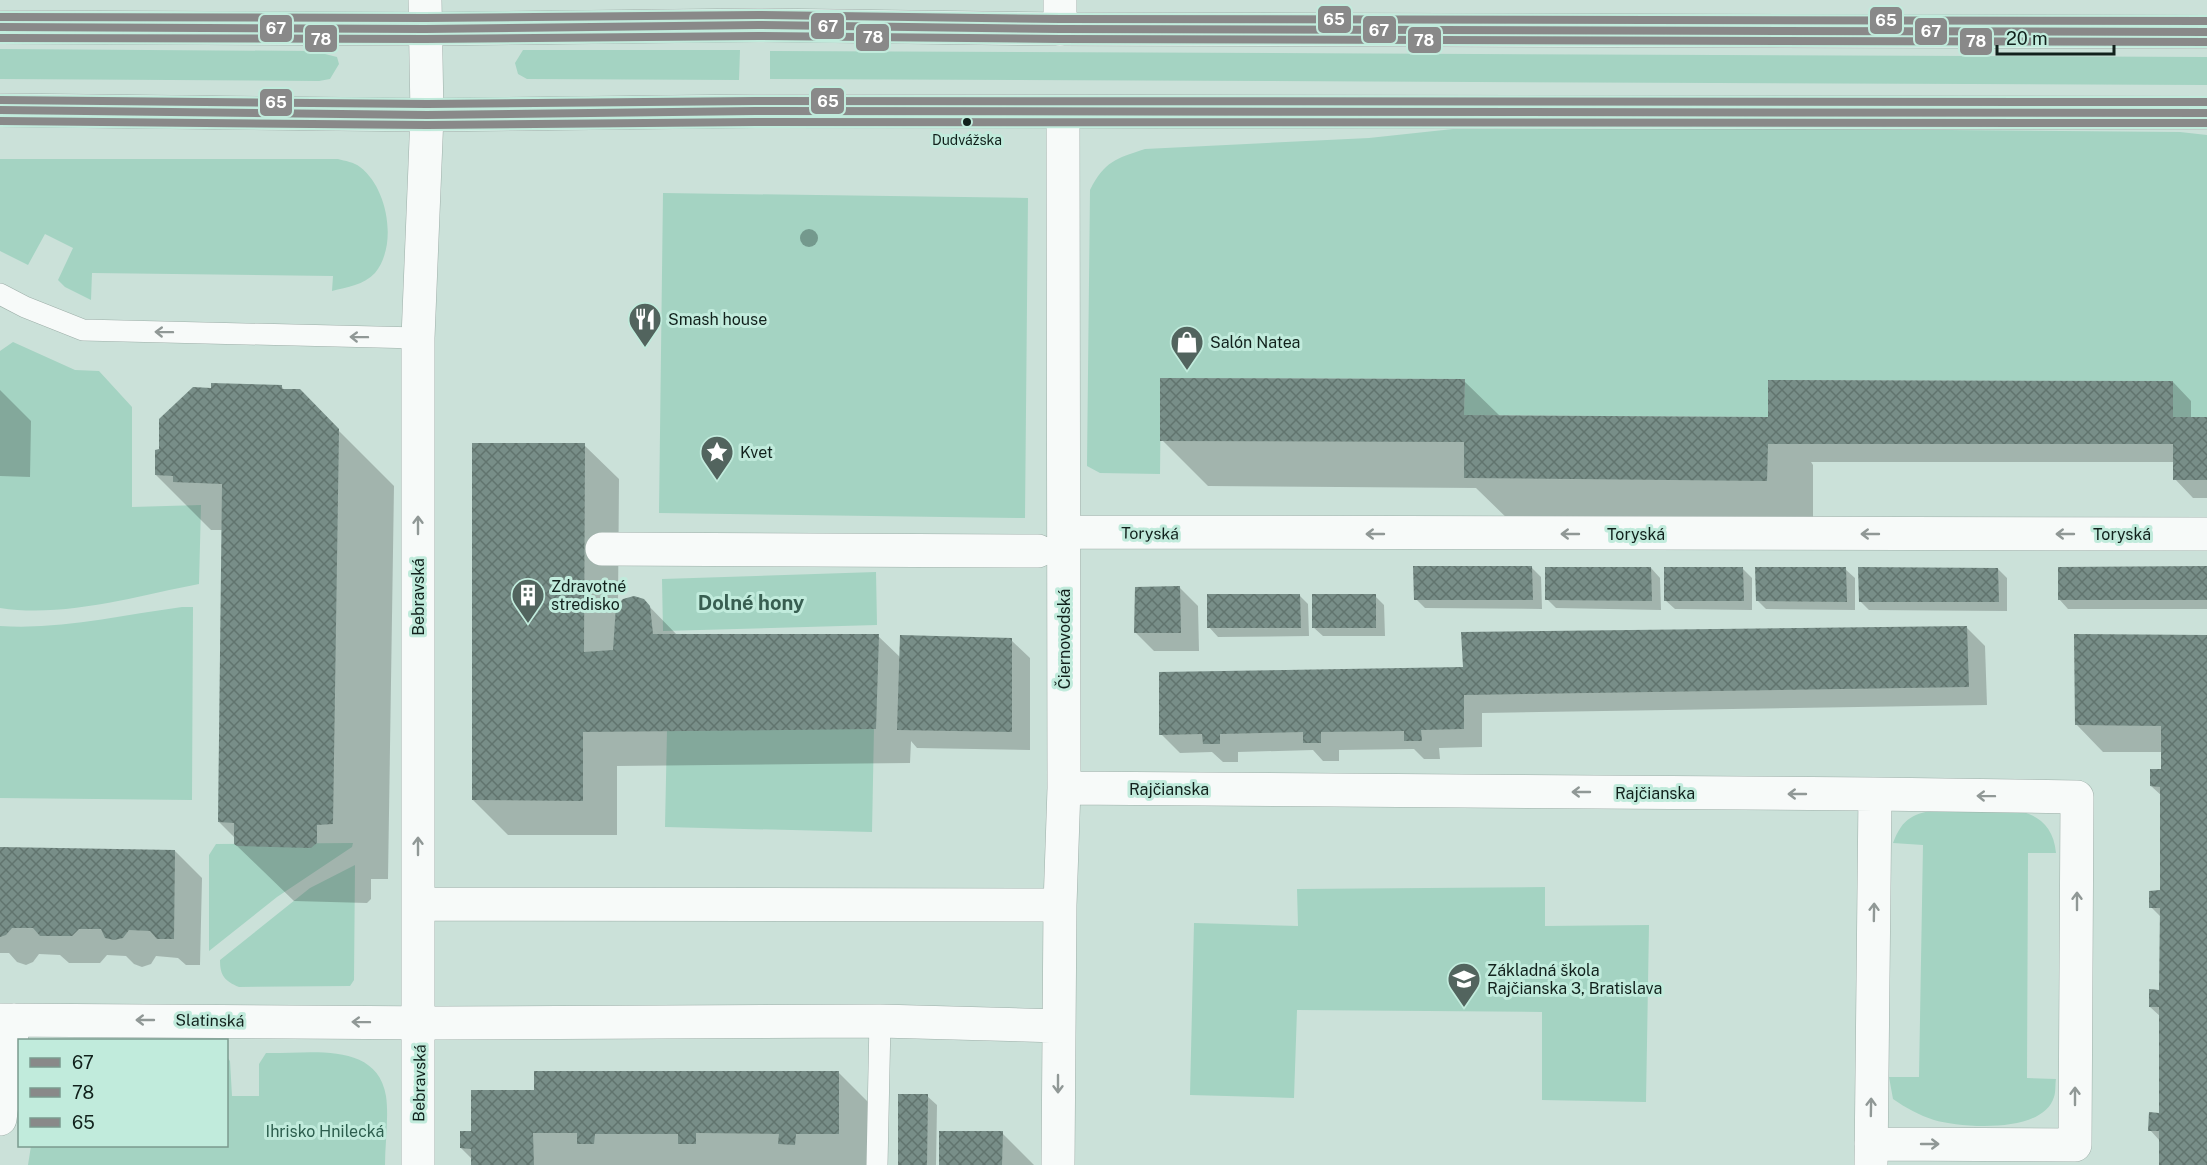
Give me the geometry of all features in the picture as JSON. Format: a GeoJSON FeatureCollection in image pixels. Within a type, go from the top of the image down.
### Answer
{"type":"FeatureCollection","features":[{"type":"Feature","properties":{"kind":"main road"},"geometry":{"type":"LineString","coordinates":[[0,27],[425,14],[758,25],[1060,14],[2207,32]]}},
{"type":"Feature","properties":{"kind":"main road"},"geometry":{"type":"LineString","coordinates":[[0,111],[427,115],[755,111],[2207,113]]}},
{"type":"Feature","properties":{"kind":"street","name":"Bebravská"},"geometry":{"type":"LineString","coordinates":[[418,1165],[420,1022],[418,338],[427,115],[425,14]]}},
{"type":"Feature","properties":{"kind":"street","name":"Čiernovodská"},"geometry":{"type":"LineString","coordinates":[[1058,1165],[1060,905],[1064,788],[1063,113]]}},
{"type":"Feature","properties":{"kind":"street","name":"Toryská"},"geometry":{"type":"LineString","coordinates":[[1064,532],[2207,534]]}},
{"type":"Feature","properties":{"kind":"street"},"geometry":{"type":"LineString","coordinates":[[602,549],[1038,551]]}},
{"type":"Feature","properties":{"kind":"street","name":"Rajčianska"},"geometry":{"type":"LineString","coordinates":[[1064,788],[2077,797],[2075,1145],[1871,1154]]}},
{"type":"Feature","properties":{"kind":"street"},"geometry":{"type":"LineString","coordinates":[[1871,1154],[1875,794]]}},
{"type":"Feature","properties":{"kind":"street"},"geometry":{"type":"LineString","coordinates":[[418,904],[1060,905]]}},
{"type":"Feature","properties":{"kind":"street"},"geometry":{"type":"LineString","coordinates":[[0,1119],[7,1020]]}},
{"type":"Feature","properties":{"kind":"street","name":"Slatinská"},"geometry":{"type":"LineString","coordinates":[[7,1020],[880,1022],[1059,1026]]}},
{"type":"Feature","properties":{"kind":"lane"},"geometry":{"type":"LineString","coordinates":[[0,294],[25,307],[83,330],[418,338]]}},
{"type":"Feature","properties":{"kind":"lane"},"geometry":{"type":"LineString","coordinates":[[877,1165],[880,1022]]}},
{"type":"Feature","properties":{"kind":"green space"},"geometry":{"type":"Polygon","coordinates":[[[0,49],[313,51],[337,57],[339,64],[330,79],[319,81],[0,79],[0,49]]]}},
{"type":"Feature","properties":{"kind":"green space"},"geometry":{"type":"Polygon","coordinates":[[[523,50],[740,50],[739,80],[527,79],[518,74],[515,63],[523,50]]]}},
{"type":"Feature","properties":{"kind":"green space"},"geometry":{"type":"Polygon","coordinates":[[[770,51],[2207,57],[2207,85],[770,79],[770,51]]]}},
{"type":"Feature","properties":{"kind":"green space"},"geometry":{"type":"Polygon","coordinates":[[[1481,126],[2180,132],[2207,135],[2207,417],[2173,417],[2173,381],[1769,380],[1768,417],[1464,415],[1465,379],[1161,378],[1160,474],[1100,473],[1087,466],[1090,190],[1106,167],[1118,159],[1145,149],[1369,138],[1481,126]]]}},
{"type":"Feature","properties":{"kind":"green space"},"geometry":{"type":"Polygon","coordinates":[[[0,159],[338,159],[360,167],[370,176],[377,188],[387,217],[386,248],[382,261],[371,277],[355,285],[332,291],[333,276],[92,273],[91,300],[65,287],[58,280],[73,248],[45,234],[28,265],[0,251],[0,159]]]}},
{"type":"Feature","properties":{"kind":"green space"},"geometry":{"type":"Polygon","coordinates":[[[663,193],[1028,198],[1025,518],[659,513],[663,193]]]}},
{"type":"Feature","properties":{"kind":"green space"},"geometry":{"type":"Polygon","coordinates":[[[13,342],[75,370],[99,371],[132,407],[132,507],[201,505],[199,584],[75,608],[25,610],[0,608],[0,351],[13,342]]]}},
{"type":"Feature","properties":{"kind":"green space"},"geometry":{"type":"Polygon","coordinates":[[[876,572],[877,625],[663,631],[662,579],[876,572]]]}},
{"type":"Feature","properties":{"kind":"green space"},"geometry":{"type":"Polygon","coordinates":[[[193,607],[192,800],[0,798],[0,626],[69,624],[193,607]]]}},
{"type":"Feature","properties":{"kind":"green space"},"geometry":{"type":"Polygon","coordinates":[[[874,728],[872,832],[665,827],[667,730],[874,728]]]}},
{"type":"Feature","properties":{"kind":"green space"},"geometry":{"type":"Polygon","coordinates":[[[1940,809],[2012,809],[2028,814],[2042,822],[2051,834],[2056,853],[2028,853],[2027,1078],[2056,1079],[2055,1093],[2047,1109],[2019,1123],[1981,1126],[1947,1123],[1923,1116],[1893,1099],[1889,1077],[1919,1077],[1923,845],[1893,843],[1901,827],[1910,818],[1940,809]]]}},
{"type":"Feature","properties":{"kind":"green space"},"geometry":{"type":"Polygon","coordinates":[[[353,843],[352,847],[277,897],[209,951],[209,855],[216,844],[353,843]]]}},
{"type":"Feature","properties":{"kind":"green space"},"geometry":{"type":"Polygon","coordinates":[[[355,865],[354,980],[350,986],[239,987],[224,977],[220,960],[310,888],[355,865]]]}},
{"type":"Feature","properties":{"kind":"green space"},"geometry":{"type":"Polygon","coordinates":[[[1545,887],[1545,926],[1649,925],[1646,1102],[1542,1100],[1542,1012],[1297,1010],[1294,1098],[1190,1095],[1194,923],[1298,926],[1297,889],[1545,887]]]}},
{"type":"Feature","properties":{"kind":"green space","name":"Ihrisko Hnilecká"},"geometry":{"type":"Polygon","coordinates":[[[320,1052],[355,1058],[369,1066],[380,1078],[386,1096],[385,1165],[28,1165],[31,1147],[228,1147],[228,1058],[232,1096],[259,1096],[259,1064],[266,1053],[320,1052]]]}},
{"type":"Feature","properties":{"kind":"building"},"geometry":{"type":"Polygon","coordinates":[[[1160,378],[1465,379],[1464,415],[1768,417],[1768,380],[2173,381],[2173,417],[2207,417],[2207,480],[2173,480],[2173,444],[1768,444],[1767,481],[1464,478],[1464,442],[1160,441],[1160,378]]]}},
{"type":"Feature","properties":{"kind":"building"},"geometry":{"type":"Polygon","coordinates":[[[211,383],[282,385],[282,389],[300,389],[339,429],[333,824],[317,825],[317,843],[311,848],[237,846],[234,844],[234,823],[218,822],[222,484],[173,482],[173,476],[155,475],[155,450],[159,449],[159,419],[193,387],[211,388],[211,383]]]}},
{"type":"Feature","properties":{"kind":"building","name":"Zdravotné stredisko"},"geometry":{"type":"Polygon","coordinates":[[[472,443],[585,443],[584,652],[613,650],[616,606],[623,599],[634,596],[644,599],[650,606],[653,634],[879,634],[876,729],[583,732],[583,801],[472,800],[472,443]]]}},
{"type":"Feature","properties":{"kind":"building"},"geometry":{"type":"Polygon","coordinates":[[[1413,566],[1532,566],[1533,600],[1414,600],[1413,566]]]}},
{"type":"Feature","properties":{"kind":"building"},"geometry":{"type":"Polygon","coordinates":[[[2207,566],[2207,600],[2058,600],[2058,567],[2207,566]]]}},
{"type":"Feature","properties":{"kind":"building"},"geometry":{"type":"Polygon","coordinates":[[[1545,567],[1651,567],[1652,601],[1545,600],[1545,567]]]}},
{"type":"Feature","properties":{"kind":"building"},"geometry":{"type":"Polygon","coordinates":[[[1664,567],[1743,567],[1744,601],[1664,601],[1664,567]]]}},
{"type":"Feature","properties":{"kind":"building"},"geometry":{"type":"Polygon","coordinates":[[[1755,567],[1846,567],[1847,602],[1756,601],[1755,567]]]}},
{"type":"Feature","properties":{"kind":"building"},"geometry":{"type":"Polygon","coordinates":[[[1858,567],[1998,568],[1999,602],[1859,602],[1858,567]]]}},
{"type":"Feature","properties":{"kind":"building"},"geometry":{"type":"Polygon","coordinates":[[[1180,586],[1181,633],[1134,633],[1135,587],[1180,586]]]}},
{"type":"Feature","properties":{"kind":"building"},"geometry":{"type":"Polygon","coordinates":[[[1207,594],[1300,594],[1301,628],[1207,628],[1207,594]]]}},
{"type":"Feature","properties":{"kind":"building"},"geometry":{"type":"Polygon","coordinates":[[[1312,594],[1376,594],[1376,628],[1312,628],[1312,594]]]}},
{"type":"Feature","properties":{"kind":"building"},"geometry":{"type":"Polygon","coordinates":[[[1967,626],[1969,687],[1464,695],[1464,729],[1421,730],[1422,741],[1404,741],[1404,731],[1321,732],[1321,743],[1303,743],[1303,732],[1220,734],[1220,744],[1203,744],[1202,734],[1159,735],[1159,672],[1463,667],[1461,632],[1967,626]]]}},
{"type":"Feature","properties":{"kind":"building"},"geometry":{"type":"Polygon","coordinates":[[[2074,634],[2207,635],[2207,1165],[2159,1165],[2159,1131],[2148,1131],[2149,1112],[2159,1113],[2159,1007],[2149,1007],[2149,989],[2159,990],[2160,908],[2149,908],[2149,891],[2160,890],[2160,787],[2150,786],[2150,769],[2161,769],[2161,726],[2075,725],[2074,634]]]}},
{"type":"Feature","properties":{"kind":"building"},"geometry":{"type":"Polygon","coordinates":[[[900,635],[1012,638],[1012,732],[897,730],[900,635]]]}},
{"type":"Feature","properties":{"kind":"building"},"geometry":{"type":"Polygon","coordinates":[[[0,847],[175,850],[174,939],[157,939],[150,931],[129,930],[123,938],[114,940],[105,938],[101,929],[79,929],[72,936],[40,936],[33,928],[12,928],[6,935],[0,937],[0,847]]]}},
{"type":"Feature","properties":{"kind":"building"},"geometry":{"type":"Polygon","coordinates":[[[534,1071],[839,1071],[839,1134],[796,1134],[795,1145],[778,1144],[779,1134],[696,1133],[696,1144],[678,1144],[678,1134],[595,1134],[594,1144],[577,1144],[577,1133],[533,1133],[534,1165],[471,1165],[471,1149],[460,1148],[460,1131],[471,1131],[471,1090],[534,1090],[534,1071]]]}},
{"type":"Feature","properties":{"kind":"building"},"geometry":{"type":"Polygon","coordinates":[[[898,1094],[928,1094],[927,1165],[898,1165],[898,1094]]]}},
{"type":"Feature","properties":{"kind":"building"},"geometry":{"type":"Polygon","coordinates":[[[939,1131],[1003,1131],[1002,1165],[939,1165],[939,1131]]]}},
{"type":"Feature","properties":{"kind":"transit line","name":"65"},"geometry":{"type":"LineString","coordinates":[[0,17],[425,18],[758,15],[1060,19],[2207,21]]}},
{"type":"Feature","properties":{"kind":"transit line","name":"67"},"geometry":{"type":"LineString","coordinates":[[0,27],[425,29],[758,25],[1060,29],[2207,32]]}},
{"type":"Feature","properties":{"kind":"transit line","name":"78"},"geometry":{"type":"LineString","coordinates":[[0,38],[425,39],[758,36],[2207,42]]}},
{"type":"Feature","properties":{"kind":"transit line","name":"65"},"geometry":{"type":"LineString","coordinates":[[0,100],[427,104],[755,101],[2207,102]]}},
{"type":"Feature","properties":{"kind":"transit line","name":"67"},"geometry":{"type":"LineString","coordinates":[[0,110],[427,115],[755,111],[2207,113]]}},
{"type":"Feature","properties":{"kind":"transit line","name":"78"},"geometry":{"type":"LineString","coordinates":[[0,121],[427,125],[755,122],[2207,123]]}},
{"type":"Feature","properties":{"kind":"place","name":"Dudvážska"},"geometry":{"type":"Point","coordinates":[967,122]}},
{"type":"Feature","properties":{"kind":"place","name":"Smash house"},"geometry":{"type":"Point","coordinates":[645,348]}},
{"type":"Feature","properties":{"kind":"place","name":"Salón Natea"},"geometry":{"type":"Point","coordinates":[1187,371]}},
{"type":"Feature","properties":{"kind":"place","name":"Kvet"},"geometry":{"type":"Point","coordinates":[717,481]}},
{"type":"Feature","properties":{"kind":"place","name":"Zdravotné stredisko"},"geometry":{"type":"Point","coordinates":[528,624]}},
{"type":"Feature","properties":{"kind":"place","name":"Základná škola Rajčianska 3, Bratislava"},"geometry":{"type":"Point","coordinates":[1464,1008]}},
{"type":"Feature","properties":{"kind":"district","name":"Dolné hony"},"geometry":{"type":"Point","coordinates":[751,603]}}]}
